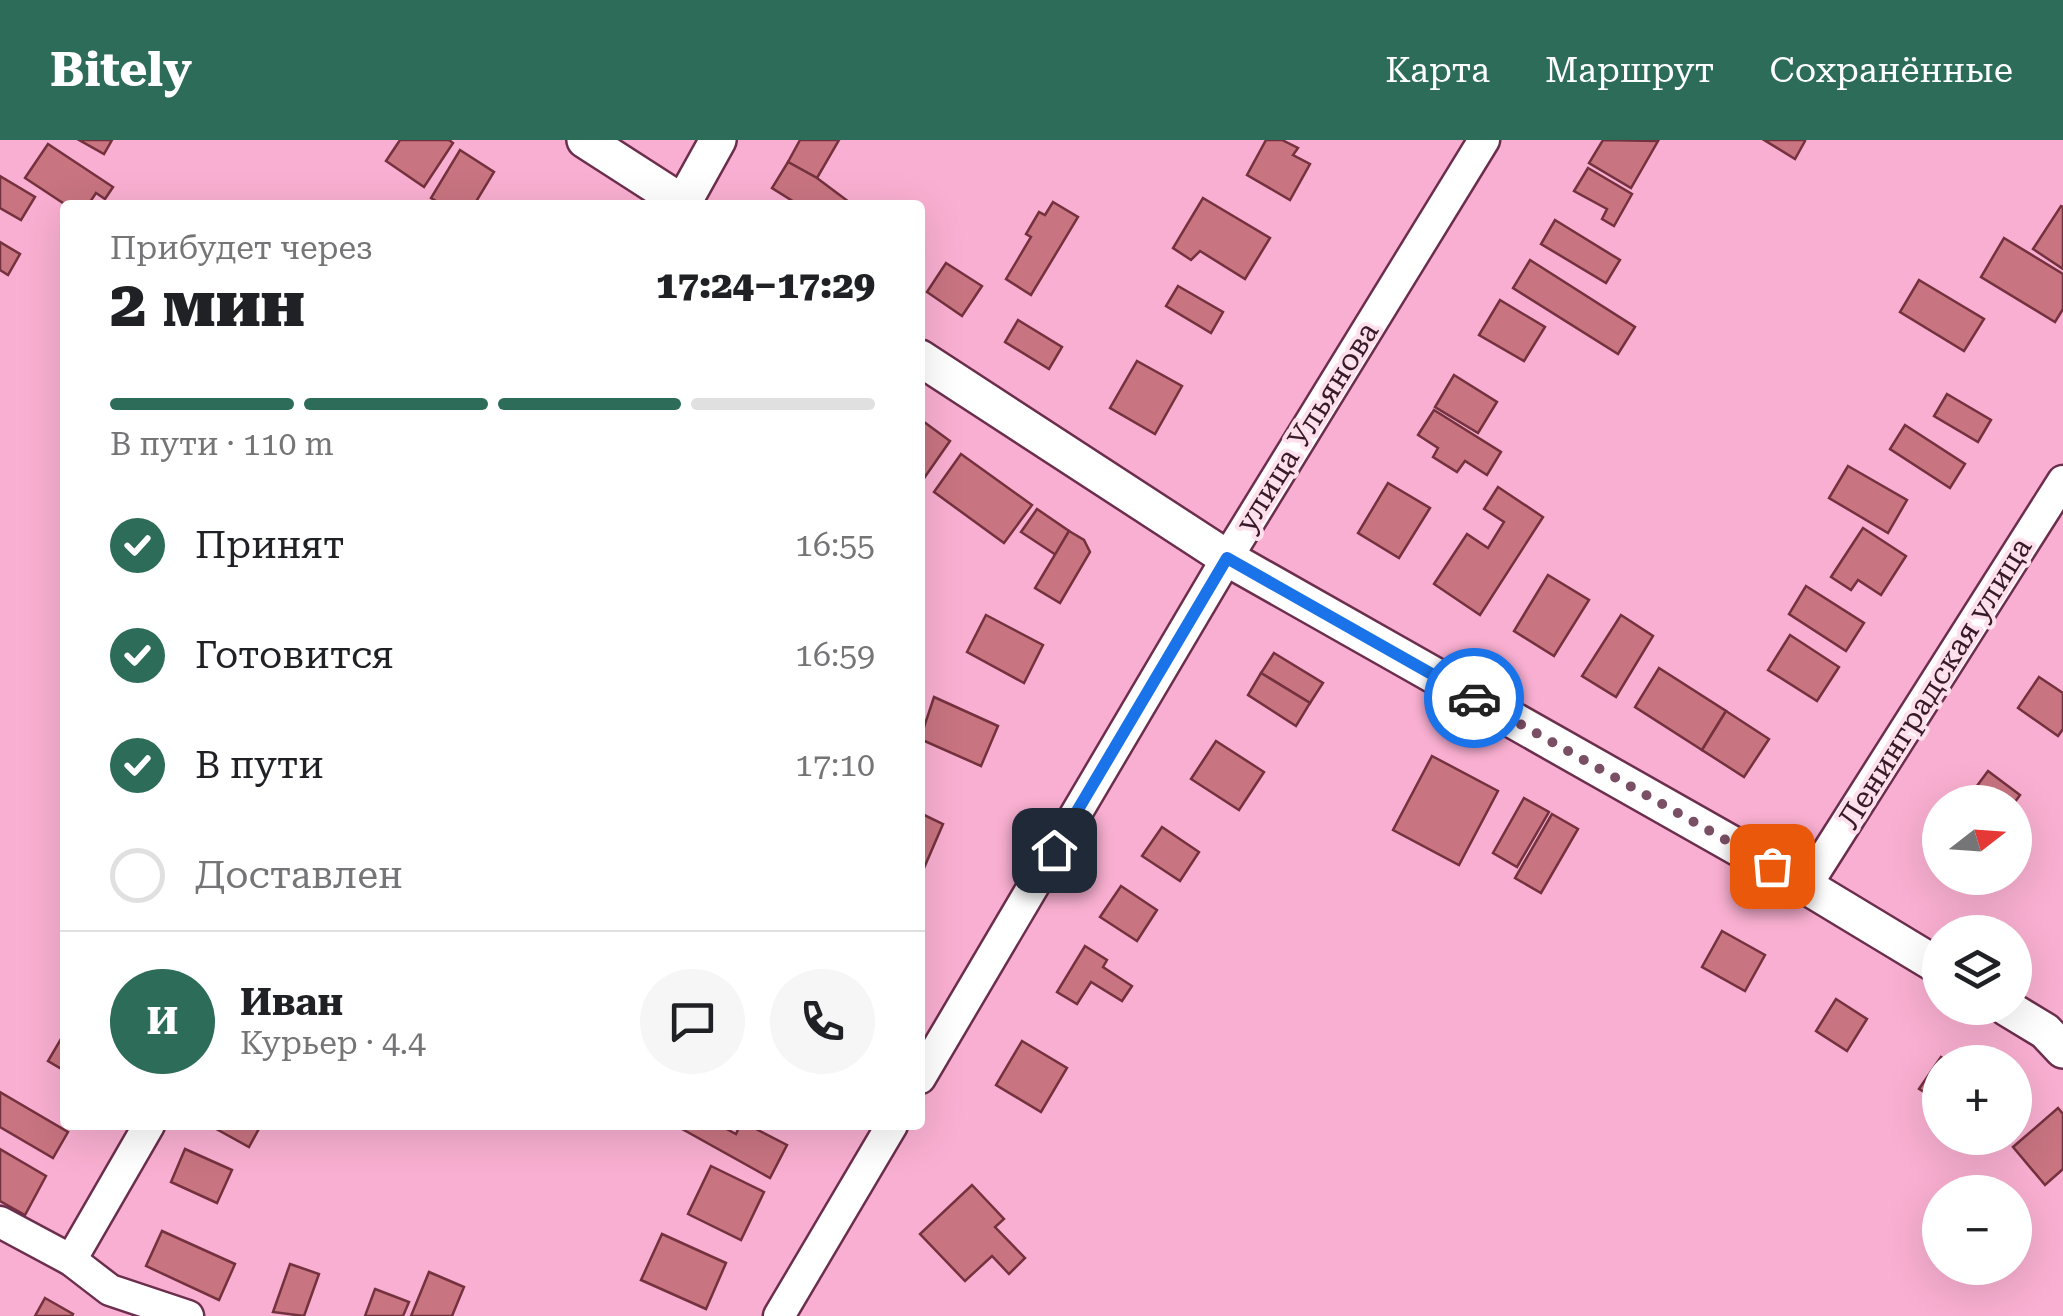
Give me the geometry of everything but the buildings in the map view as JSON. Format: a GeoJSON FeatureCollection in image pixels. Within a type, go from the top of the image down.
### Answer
{"type":"FeatureCollection","features":[{"type":"Feature","properties":{"kind":"street"},"geometry":{"type":"LineString","coordinates":[[585,140],[677,200]]}},
{"type":"Feature","properties":{"kind":"street"},"geometry":{"type":"LineString","coordinates":[[685,200],[718,140]]}},
{"type":"Feature","properties":{"kind":"street","name":"улица Ульянова"},"geometry":{"type":"LineString","coordinates":[[925,1070],[1227,558],[1484,140]]}},
{"type":"Feature","properties":{"kind":"street"},"geometry":{"type":"LineString","coordinates":[[925,361],[1227,558],[1806,886],[1922,956]]}},
{"type":"Feature","properties":{"kind":"street","name":"Ленинградская улица"},"geometry":{"type":"LineString","coordinates":[[1806,886],[2063,481]]}},
{"type":"Feature","properties":{"kind":"street"},"geometry":{"type":"LineString","coordinates":[[2032,1020],[2057,1032]]}},
{"type":"Feature","properties":{"kind":"street"},"geometry":{"type":"LineString","coordinates":[[71,1260],[146,1130]]}},
{"type":"Feature","properties":{"kind":"street"},"geometry":{"type":"LineString","coordinates":[[779,1316],[889,1130]]}},
{"type":"Feature","properties":{"kind":"street"},"geometry":{"type":"LineString","coordinates":[[0,1222],[71,1260],[103,1303],[188,1316]]}},
{"type":"Feature","properties":{"kind":"way so far"},"geometry":{"type":"LineString","coordinates":[[1474,698],[1772,866]]}},
{"type":"Feature","properties":{"kind":"route"},"geometry":{"type":"LineString","coordinates":[[1054,850],[1227,558],[1474,698]]}}]}
